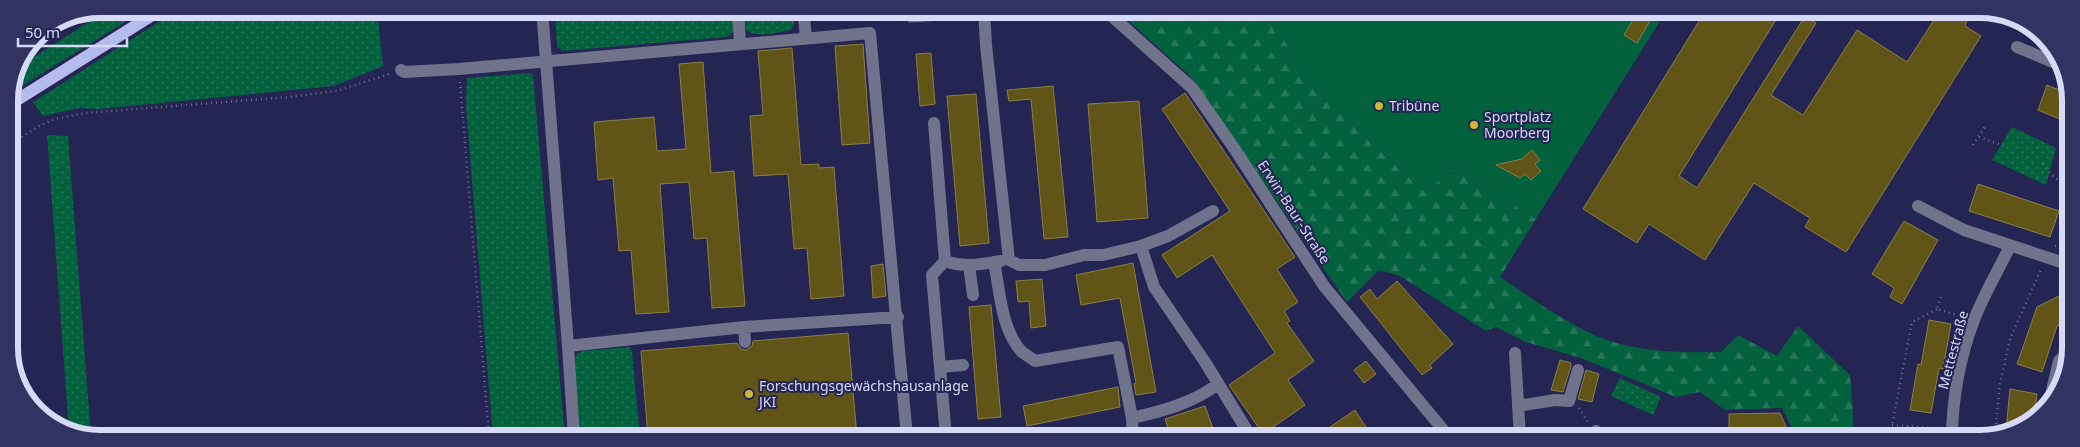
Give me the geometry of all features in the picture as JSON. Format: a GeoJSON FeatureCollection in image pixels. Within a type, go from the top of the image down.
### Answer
{"type":"FeatureCollection","features":[{"type":"Feature","properties":{"kind":"main road"},"geometry":{"type":"LineString","coordinates":[[18,99],[148,18]]}},
{"type":"Feature","properties":{"kind":"street"},"geometry":{"type":"LineString","coordinates":[[543,18],[574,430]]}},
{"type":"Feature","properties":{"kind":"street"},"geometry":{"type":"LineString","coordinates":[[739,18],[740,44]]}},
{"type":"Feature","properties":{"kind":"street"},"geometry":{"type":"LineString","coordinates":[[804,18],[806,37]]}},
{"type":"Feature","properties":{"kind":"street"},"geometry":{"type":"LineString","coordinates":[[984,18],[1009,260]]}},
{"type":"Feature","properties":{"kind":"street","name":"Erwin-Baur-Straße"},"geometry":{"type":"LineString","coordinates":[[1114,18],[1192,88],[1234,148],[1324,286],[1443,429]]}},
{"type":"Feature","properties":{"kind":"street"},"geometry":{"type":"LineString","coordinates":[[400,70],[404,72],[459,69],[806,37],[870,33],[907,430]]}},
{"type":"Feature","properties":{"kind":"street"},"geometry":{"type":"LineString","coordinates":[[2017,47],[2054,62]]}},
{"type":"Feature","properties":{"kind":"street"},"geometry":{"type":"LineString","coordinates":[[934,123],[945,261],[932,275],[945,430]]}},
{"type":"Feature","properties":{"kind":"street"},"geometry":{"type":"LineString","coordinates":[[1918,206],[1964,230],[2062,263]]}},
{"type":"Feature","properties":{"kind":"street"},"geometry":{"type":"LineString","coordinates":[[945,261],[969,265],[1009,260],[1019,265],[1045,265],[1084,255],[1104,255],[1141,246],[1168,236],[1213,211]]}},
{"type":"Feature","properties":{"kind":"street"},"geometry":{"type":"LineString","coordinates":[[1141,246],[1154,287],[1246,429]]}},
{"type":"Feature","properties":{"kind":"street","name":"Mettestraße"},"geometry":{"type":"LineString","coordinates":[[1950,429],[1974,320],[2010,246]]}},
{"type":"Feature","properties":{"kind":"street"},"geometry":{"type":"LineString","coordinates":[[994,262],[1004,315],[1013,338],[1023,352],[1036,361],[1118,348],[1133,429]]}},
{"type":"Feature","properties":{"kind":"street"},"geometry":{"type":"LineString","coordinates":[[969,265],[974,296]]}},
{"type":"Feature","properties":{"kind":"street"},"geometry":{"type":"LineString","coordinates":[[568,346],[744,326],[898,317]]}},
{"type":"Feature","properties":{"kind":"street"},"geometry":{"type":"LineString","coordinates":[[744,326],[745,342]]}},
{"type":"Feature","properties":{"kind":"street"},"geometry":{"type":"LineString","coordinates":[[1515,353],[1519,429]]}},
{"type":"Feature","properties":{"kind":"street"},"geometry":{"type":"LineString","coordinates":[[2054,382],[2059,361],[2061,359]]}},
{"type":"Feature","properties":{"kind":"street"},"geometry":{"type":"LineString","coordinates":[[940,367],[963,365]]}},
{"type":"Feature","properties":{"kind":"street"},"geometry":{"type":"LineString","coordinates":[[1518,406],[1555,400],[1569,401],[1578,370]]}},
{"type":"Feature","properties":{"kind":"street"},"geometry":{"type":"LineString","coordinates":[[1132,418],[1161,411],[1201,396],[1218,384]]}},
{"type":"Feature","properties":{"kind":"path"},"geometry":{"type":"LineString","coordinates":[[459,69],[488,430]]}},
{"type":"Feature","properties":{"kind":"path"},"geometry":{"type":"LineString","coordinates":[[18,139],[55,119],[86,113],[337,91],[400,70]]}},
{"type":"Feature","properties":{"kind":"path"},"geometry":{"type":"LineString","coordinates":[[1973,145],[1986,125]]}},
{"type":"Feature","properties":{"kind":"path"},"geometry":{"type":"LineString","coordinates":[[1979,137],[2006,147]]}},
{"type":"Feature","properties":{"kind":"path"},"geometry":{"type":"LineString","coordinates":[[2043,164],[2062,183]]}},
{"type":"Feature","properties":{"kind":"path"},"geometry":{"type":"LineString","coordinates":[[1996,428],[2000,384],[2010,339],[2043,265],[2050,259],[2054,247],[2062,250]]}},
{"type":"Feature","properties":{"kind":"path"},"geometry":{"type":"LineString","coordinates":[[1892,429],[1912,322],[1937,309],[1941,297]]}},
{"type":"Feature","properties":{"kind":"path"},"geometry":{"type":"LineString","coordinates":[[1937,309],[1964,318]]}},
{"type":"Feature","properties":{"kind":"path"},"geometry":{"type":"LineString","coordinates":[[1570,398],[1576,401],[1593,429]]}},
{"type":"Feature","properties":{"kind":"path"},"geometry":{"type":"LineString","coordinates":[[1892,425],[1917,429]]}},
{"type":"Feature","properties":{"kind":"green space"},"geometry":{"type":"Polygon","coordinates":[[[94,18],[131,18],[19,88],[27,62],[94,18]]]}},
{"type":"Feature","properties":{"kind":"green space"},"geometry":{"type":"Polygon","coordinates":[[[165,18],[378,18],[383,66],[334,86],[99,109],[79,108],[43,116],[33,102],[165,18]]]}},
{"type":"Feature","properties":{"kind":"green space"},"geometry":{"type":"Polygon","coordinates":[[[555,18],[735,18],[735,29],[726,37],[562,51],[557,46],[555,18]]]}},
{"type":"Feature","properties":{"kind":"green space"},"geometry":{"type":"Polygon","coordinates":[[[745,18],[794,18],[794,25],[791,30],[756,34],[746,30],[745,18]]]}},
{"type":"Feature","properties":{"kind":"green space"},"geometry":{"type":"Polygon","coordinates":[[[1125,18],[1273,18],[1306,81],[1424,191],[1456,168],[1536,219],[1500,277],[1582,329],[1598,337],[1632,347],[1667,351],[1721,352],[1738,335],[1777,356],[1798,326],[1850,375],[1853,429],[1793,429],[1782,408],[1725,410],[1700,392],[1676,397],[1581,358],[1526,342],[1496,327],[1486,331],[1400,276],[1379,270],[1347,302],[1188,74],[1125,18]]]}},
{"type":"Feature","properties":{"kind":"green space","name":"Sportplatz Moorberg"},"geometry":{"type":"Polygon","coordinates":[[[1273,18],[1662,18],[1536,219],[1456,168],[1424,191],[1306,81],[1273,18]]]}},
{"type":"Feature","properties":{"kind":"green space"},"geometry":{"type":"Polygon","coordinates":[[[530,73],[533,75],[564,430],[492,430],[466,106],[467,78],[530,73]]]}},
{"type":"Feature","properties":{"kind":"green space"},"geometry":{"type":"Polygon","coordinates":[[[2012,127],[2056,148],[2046,185],[1992,160],[2012,127]]]}},
{"type":"Feature","properties":{"kind":"green space"},"geometry":{"type":"Polygon","coordinates":[[[47,135],[68,136],[90,429],[68,423],[47,135]]]}},
{"type":"Feature","properties":{"kind":"green space"},"geometry":{"type":"Polygon","coordinates":[[[629,347],[632,352],[639,430],[579,430],[574,362],[577,354],[583,351],[629,347]]]}},
{"type":"Feature","properties":{"kind":"green space"},"geometry":{"type":"Polygon","coordinates":[[[1620,378],[1661,397],[1653,415],[1611,396],[1620,378]]]}},
{"type":"Feature","properties":{"kind":"building"},"geometry":{"type":"Polygon","coordinates":[[[909,18],[957,18],[957,19],[909,22],[909,18]]]}},
{"type":"Feature","properties":{"kind":"building"},"geometry":{"type":"Polygon","coordinates":[[[1634,18],[1652,18],[1637,43],[1624,35],[1634,18]]]}},
{"type":"Feature","properties":{"kind":"building"},"geometry":{"type":"Polygon","coordinates":[[[1701,18],[1777,18],[1679,176],[1697,188],[1804,18],[1808,18],[1816,23],[1771,95],[1803,115],[1857,30],[1907,62],[1934,20],[1931,18],[1968,18],[1965,26],[1981,36],[1846,252],[1805,227],[1810,218],[1754,183],[1705,260],[1649,224],[1637,243],[1583,209],[1701,18]]]}},
{"type":"Feature","properties":{"kind":"building"},"geometry":{"type":"Polygon","coordinates":[[[863,44],[870,143],[842,145],[835,46],[863,44]]]}},
{"type":"Feature","properties":{"kind":"building"},"geometry":{"type":"Polygon","coordinates":[[[792,48],[801,165],[819,164],[819,168],[834,167],[844,296],[811,299],[807,248],[794,249],[788,174],[754,176],[750,116],[763,115],[758,51],[792,48]]]}},
{"type":"Feature","properties":{"kind":"building"},"geometry":{"type":"Polygon","coordinates":[[[931,53],[935,104],[920,106],[916,54],[931,53]]]}},
{"type":"Feature","properties":{"kind":"building"},"geometry":{"type":"Polygon","coordinates":[[[703,62],[711,173],[734,171],[745,306],[712,308],[707,238],[694,239],[689,182],[660,184],[669,312],[636,314],[631,250],[619,251],[613,178],[598,180],[594,122],[654,117],[657,151],[686,149],[679,64],[703,62]]]}},
{"type":"Feature","properties":{"kind":"building"},"geometry":{"type":"Polygon","coordinates":[[[2047,85],[2061,91],[2062,120],[2038,110],[2047,85]]]}},
{"type":"Feature","properties":{"kind":"building"},"geometry":{"type":"Polygon","coordinates":[[[1053,86],[1068,237],[1044,239],[1031,99],[1009,101],[1007,90],[1053,86]]]}},
{"type":"Feature","properties":{"kind":"building"},"geometry":{"type":"Polygon","coordinates":[[[1185,93],[1295,257],[1277,269],[1298,302],[1284,311],[1290,321],[1287,323],[1314,361],[1288,380],[1305,405],[1270,429],[1260,429],[1229,385],[1275,353],[1212,255],[1177,278],[1162,255],[1230,211],[1162,109],[1185,93]]]}},
{"type":"Feature","properties":{"kind":"building"},"geometry":{"type":"Polygon","coordinates":[[[976,94],[989,243],[960,246],[947,96],[976,94]]]}},
{"type":"Feature","properties":{"kind":"building"},"geometry":{"type":"Polygon","coordinates":[[[1139,101],[1148,218],[1097,222],[1088,104],[1139,101]]]}},
{"type":"Feature","properties":{"kind":"building"},"geometry":{"type":"Polygon","coordinates":[[[1532,150],[1540,160],[1535,164],[1541,171],[1531,180],[1525,174],[1520,178],[1496,165],[1522,159],[1532,150]]]}},
{"type":"Feature","properties":{"kind":"building"},"geometry":{"type":"Polygon","coordinates":[[[1978,184],[2059,211],[2050,237],[1969,211],[1978,184]]]}},
{"type":"Feature","properties":{"kind":"building"},"geometry":{"type":"Polygon","coordinates":[[[1904,221],[1938,240],[1902,304],[1890,297],[1894,288],[1872,274],[1904,221]]]}},
{"type":"Feature","properties":{"kind":"building"},"geometry":{"type":"Polygon","coordinates":[[[1133,263],[1156,392],[1136,395],[1134,384],[1136,383],[1120,298],[1081,305],[1076,275],[1133,263]]]}},
{"type":"Feature","properties":{"kind":"building"},"geometry":{"type":"Polygon","coordinates":[[[883,264],[886,296],[873,298],[871,266],[883,264]]]}},
{"type":"Feature","properties":{"kind":"building"},"geometry":{"type":"Polygon","coordinates":[[[1042,279],[1046,326],[1031,328],[1029,301],[1018,302],[1016,281],[1042,279]]]}},
{"type":"Feature","properties":{"kind":"building"},"geometry":{"type":"Polygon","coordinates":[[[1397,281],[1453,344],[1430,365],[1432,368],[1422,375],[1360,297],[1370,289],[1377,299],[1397,281]]]}},
{"type":"Feature","properties":{"kind":"building"},"geometry":{"type":"Polygon","coordinates":[[[2062,295],[2062,324],[2057,326],[2042,372],[2017,364],[2037,307],[2062,295]]]}},
{"type":"Feature","properties":{"kind":"building"},"geometry":{"type":"Polygon","coordinates":[[[991,305],[1001,417],[978,419],[969,307],[991,305]]]}},
{"type":"Feature","properties":{"kind":"building"},"geometry":{"type":"Polygon","coordinates":[[[1929,320],[1951,324],[1943,369],[1939,368],[1931,413],[1910,410],[1918,364],[1921,365],[1929,320]]]}},
{"type":"Feature","properties":{"kind":"building","name":"Forschungsgewächshausanlage JKI"},"geometry":{"type":"Polygon","coordinates":[[[848,333],[856,430],[647,430],[641,351],[737,343],[741,349],[746,350],[752,346],[753,341],[848,333]]]}},
{"type":"Feature","properties":{"kind":"building"},"geometry":{"type":"Polygon","coordinates":[[[1560,360],[1571,363],[1563,392],[1551,390],[1560,360]]]}},
{"type":"Feature","properties":{"kind":"building"},"geometry":{"type":"Polygon","coordinates":[[[1366,361],[1376,374],[1364,383],[1354,370],[1366,361]]]}},
{"type":"Feature","properties":{"kind":"building"},"geometry":{"type":"Polygon","coordinates":[[[1586,370],[1599,374],[1592,402],[1578,399],[1586,370]]]}},
{"type":"Feature","properties":{"kind":"building"},"geometry":{"type":"Polygon","coordinates":[[[1118,387],[1120,407],[1027,426],[1023,406],[1118,387]]]}},
{"type":"Feature","properties":{"kind":"building"},"geometry":{"type":"Polygon","coordinates":[[[2010,389],[2037,394],[2035,408],[2021,418],[2007,425],[2010,389]]]}},
{"type":"Feature","properties":{"kind":"building"},"geometry":{"type":"Polygon","coordinates":[[[1205,406],[1213,429],[1168,429],[1165,419],[1205,406]]]}},
{"type":"Feature","properties":{"kind":"building"},"geometry":{"type":"Polygon","coordinates":[[[1355,410],[1367,429],[1327,429],[1355,410]]]}},
{"type":"Feature","properties":{"kind":"building"},"geometry":{"type":"Polygon","coordinates":[[[1780,413],[1787,429],[1729,429],[1729,414],[1780,413]]]}},
{"type":"Feature","properties":{"kind":"place","name":"Tribüne"},"geometry":{"type":"Point","coordinates":[1379,106]}},
{"type":"Feature","properties":{"kind":"place","name":"Sportplatz Moorberg"},"geometry":{"type":"Point","coordinates":[1474,125]}},
{"type":"Feature","properties":{"kind":"place","name":"Forschungsgewächshausanlage JKI"},"geometry":{"type":"Point","coordinates":[749,394]}}]}
